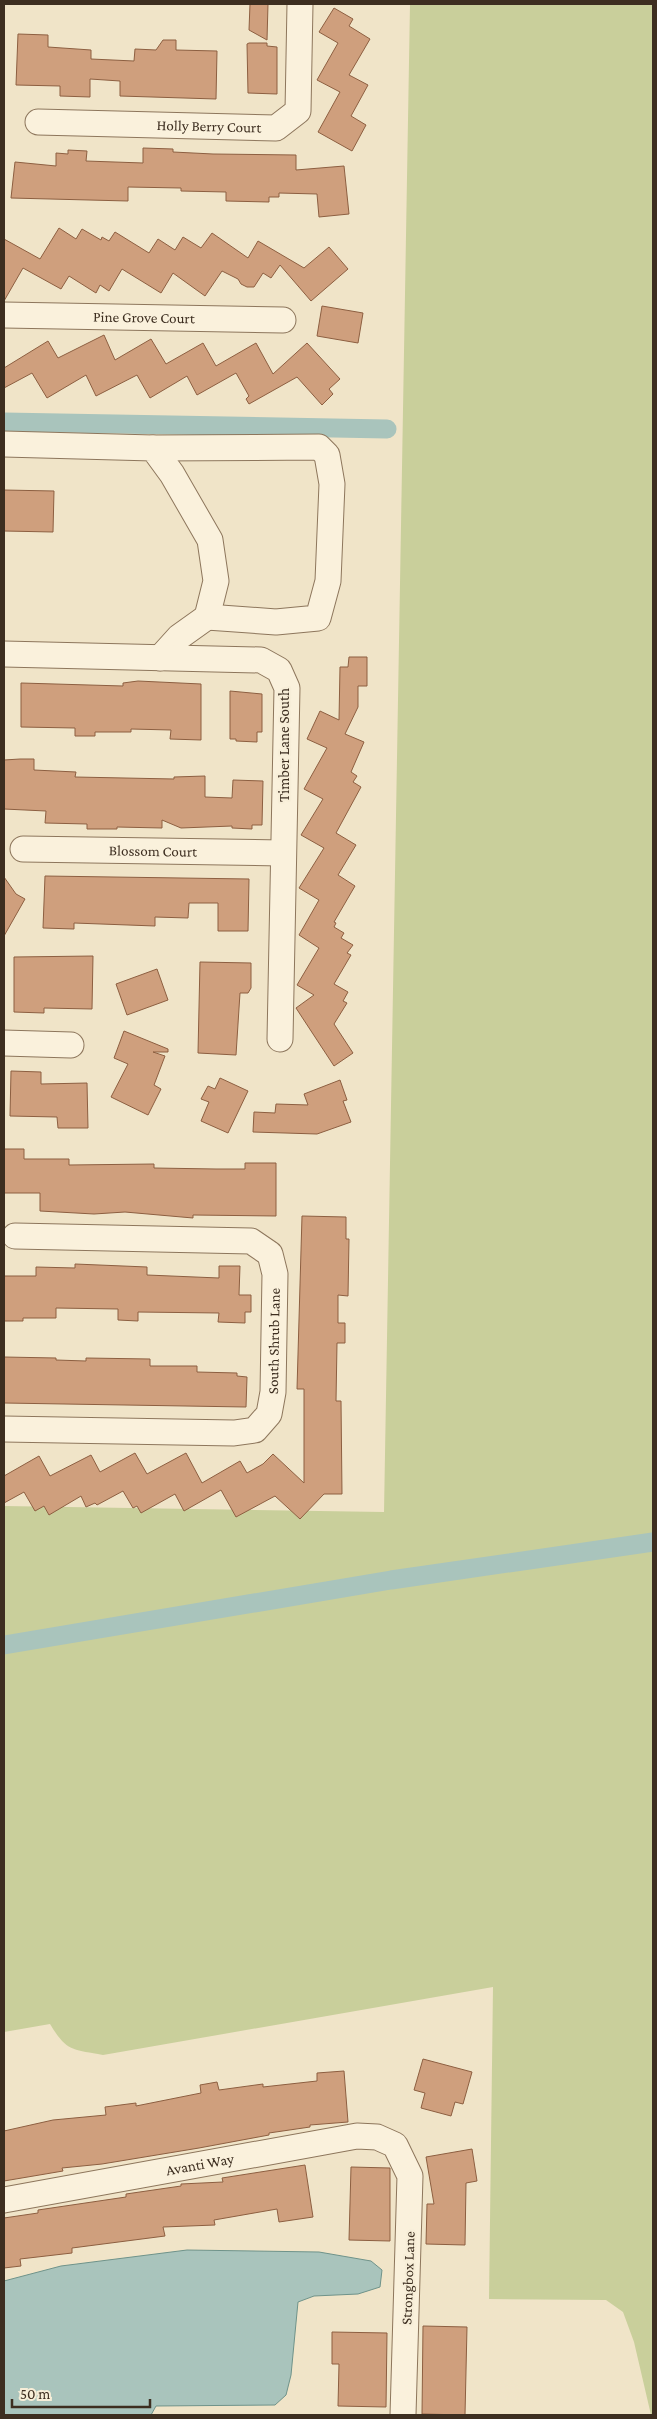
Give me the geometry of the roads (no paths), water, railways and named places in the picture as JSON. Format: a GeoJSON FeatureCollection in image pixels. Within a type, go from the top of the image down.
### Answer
{"type":"FeatureCollection","features":[{"type":"Feature","properties":{"kind":"street","name":"Holly Berry Court"},"geometry":{"type":"LineString","coordinates":[[38,122],[276,128],[298,111],[300,4]]}},
{"type":"Feature","properties":{"kind":"street","name":"Pine Grove Court"},"geometry":{"type":"LineString","coordinates":[[4,315],[283,320]]}},
{"type":"Feature","properties":{"kind":"street"},"geometry":{"type":"LineString","coordinates":[[4,444],[153,448],[319,447],[327,454],[332,484],[328,581],[318,618],[276,622],[206,617],[179,636],[160,658]]}},
{"type":"Feature","properties":{"kind":"street"},"geometry":{"type":"LineString","coordinates":[[153,448],[172,474],[210,540],[216,581],[206,617]]}},
{"type":"Feature","properties":{"kind":"street","name":"Timber Lane South"},"geometry":{"type":"LineString","coordinates":[[4,654],[261,660],[279,670],[287,688],[282,853],[280,1039]]}},
{"type":"Feature","properties":{"kind":"street","name":"Blossom Court"},"geometry":{"type":"LineString","coordinates":[[23,849],[282,853]]}},
{"type":"Feature","properties":{"kind":"street"},"geometry":{"type":"LineString","coordinates":[[4,1043],[71,1045]]}},
{"type":"Feature","properties":{"kind":"street","name":"South Shrub Lane"},"geometry":{"type":"LineString","coordinates":[[4,1429],[234,1433],[255,1430],[269,1414],[273,1392],[275,1274],[270,1254],[251,1242],[15,1236]]}},
{"type":"Feature","properties":{"kind":"street","name":"Avanti Way"},"geometry":{"type":"LineString","coordinates":[[4,2200],[357,2136],[377,2137],[395,2145]]}},
{"type":"Feature","properties":{"kind":"street","name":"Strongbox Lane"},"geometry":{"type":"LineString","coordinates":[[395,2145],[410,2176],[403,2415]]}},
{"type":"Feature","properties":{"kind":"water"},"geometry":{"type":"Polygon","coordinates":[[[187,2250],[319,2252],[371,2261],[382,2270],[380,2287],[358,2294],[314,2296],[298,2302],[291,2375],[286,2395],[275,2405],[156,2406],[151,2415],[4,2415],[4,2281],[61,2266],[187,2250]]]}},
{"type":"Feature","properties":{"kind":"waterway"},"geometry":{"type":"LineString","coordinates":[[4,422],[387,429]]}},
{"type":"Feature","properties":{"kind":"waterway"},"geometry":{"type":"LineString","coordinates":[[4,1645],[391,1580],[653,1542]]}}]}
